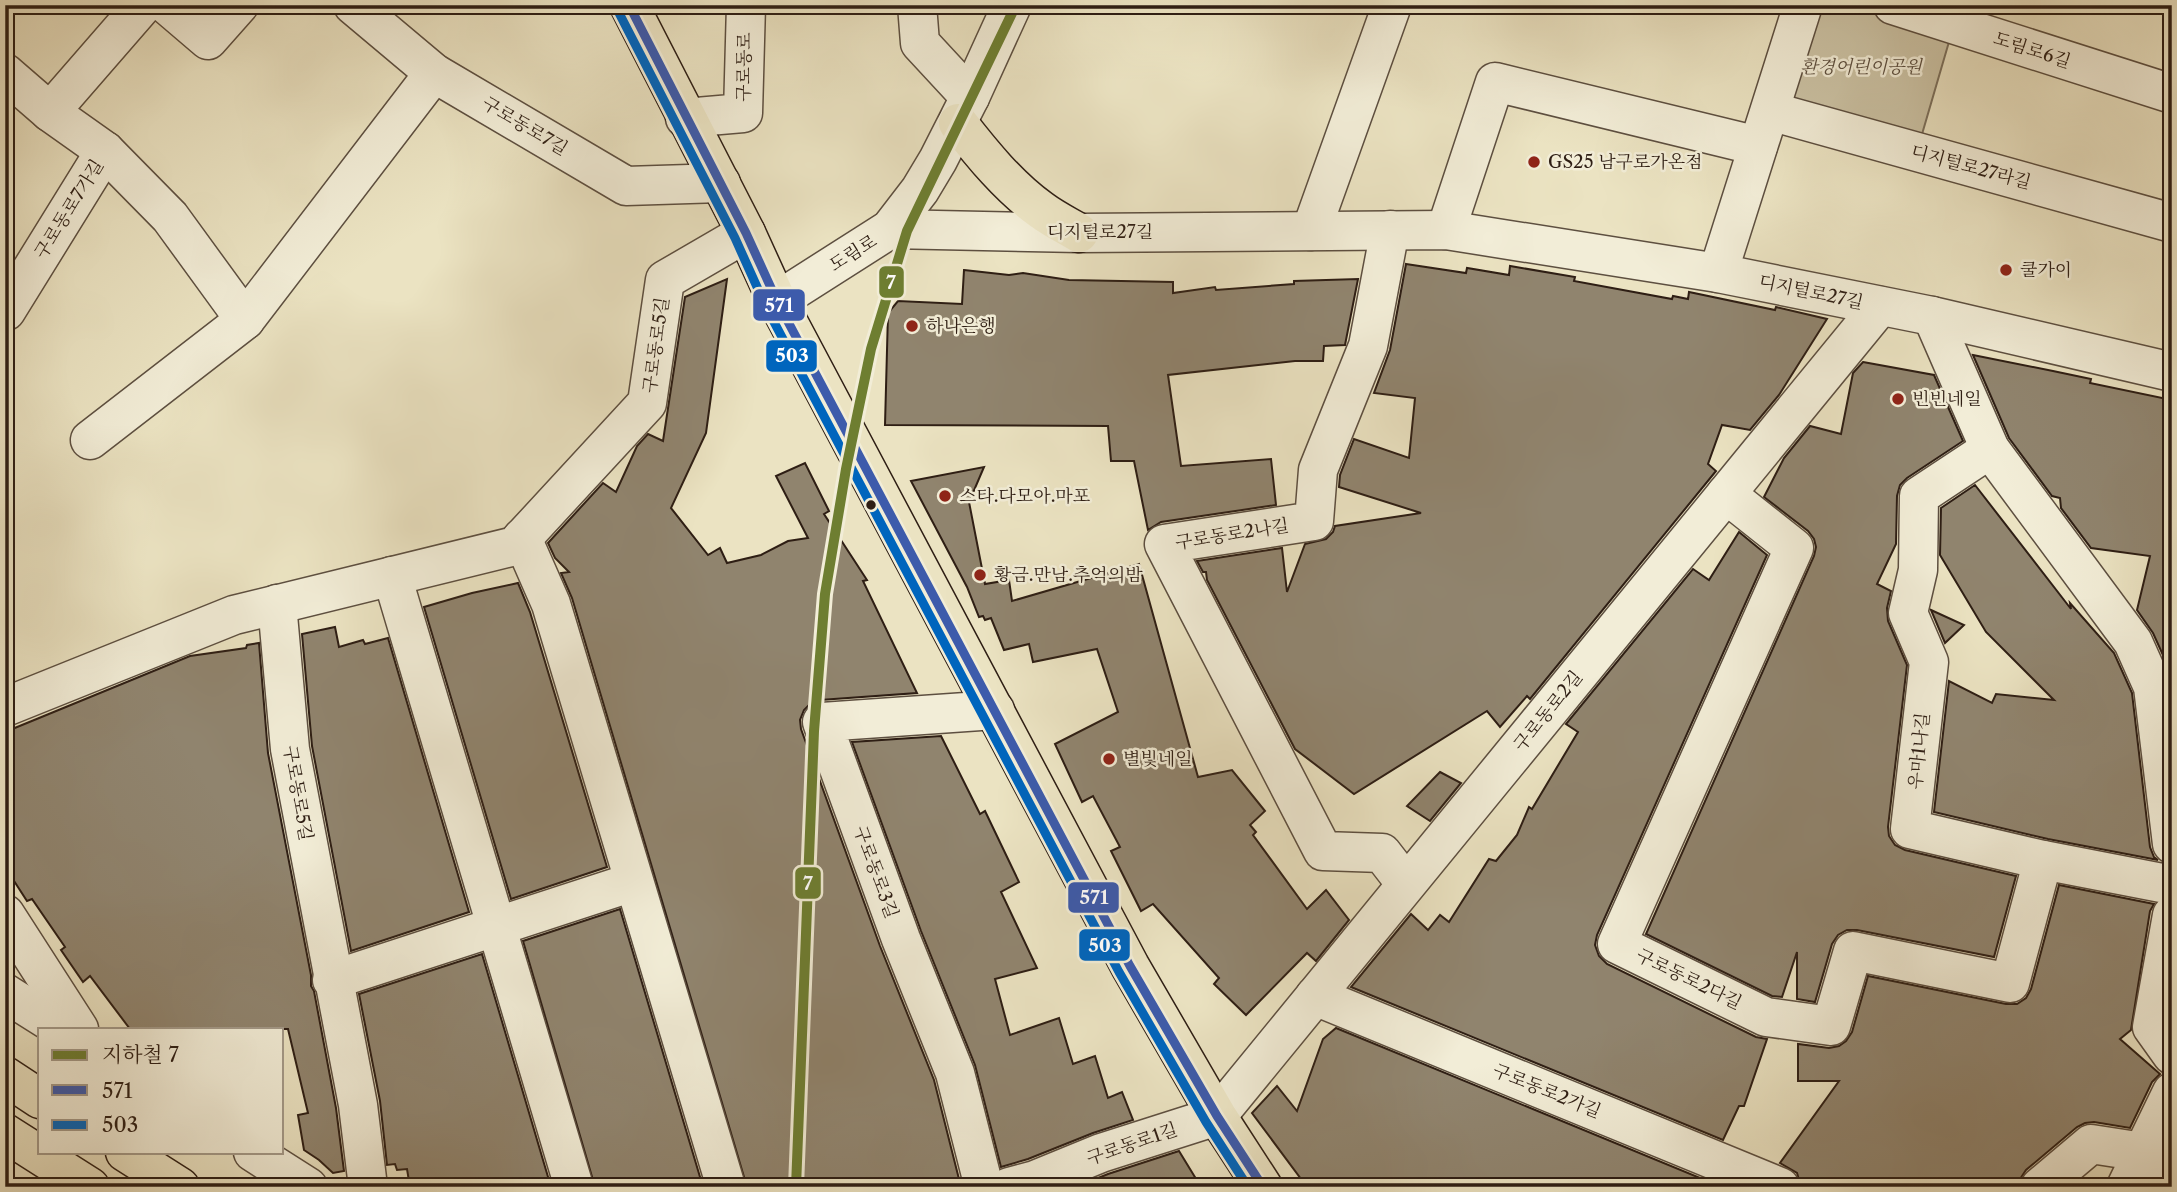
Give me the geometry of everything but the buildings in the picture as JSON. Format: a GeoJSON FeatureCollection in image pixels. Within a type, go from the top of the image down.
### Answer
{"type":"FeatureCollection","features":[{"type":"Feature","properties":{"kind":"main road"},"geometry":{"type":"LineString","coordinates":[[629,5],[685,118],[721,183],[777,301],[1130,966],[1217,1116],[1263,1187]]}},
{"type":"Feature","properties":{"kind":"main road"},"geometry":{"type":"LineString","coordinates":[[964,110],[979,150],[1042,211],[1079,233]]}},
{"type":"Feature","properties":{"kind":"main road"},"geometry":{"type":"LineString","coordinates":[[5,1076],[38,1097]]}},
{"type":"Feature","properties":{"kind":"main road"},"geometry":{"type":"LineString","coordinates":[[5,1133],[38,1154]]}},
{"type":"Feature","properties":{"kind":"main road"},"geometry":{"type":"LineString","coordinates":[[38,1154],[90,1187]]}},
{"type":"Feature","properties":{"kind":"main road"},"geometry":{"type":"LineString","coordinates":[[128,1154],[180,1187]]}},
{"type":"Feature","properties":{"kind":"street"},"geometry":{"type":"LineString","coordinates":[[50,112],[143,5]]}},
{"type":"Feature","properties":{"kind":"street"},"geometry":{"type":"LineString","coordinates":[[167,5],[208,40],[239,5]]}},
{"type":"Feature","properties":{"kind":"street","name":"구로동로7길"},"geometry":{"type":"LineString","coordinates":[[353,5],[435,73],[626,186],[721,183]]}},
{"type":"Feature","properties":{"kind":"street","name":"구로동로"},"geometry":{"type":"LineString","coordinates":[[685,118],[743,113],[746,5]]}},
{"type":"Feature","properties":{"kind":"street"},"geometry":{"type":"LineString","coordinates":[[917,5],[920,43],[964,110]]}},
{"type":"Feature","properties":{"kind":"street","name":"도림로"},"geometry":{"type":"LineString","coordinates":[[777,301],[890,229],[920,190],[964,110],[1012,5]]}},
{"type":"Feature","properties":{"kind":"street"},"geometry":{"type":"LineString","coordinates":[[1311,231],[1392,5]]}},
{"type":"Feature","properties":{"kind":"street"},"geometry":{"type":"LineString","coordinates":[[1718,273],[1803,5]]}},
{"type":"Feature","properties":{"kind":"street","name":"도림로6길"},"geometry":{"type":"LineString","coordinates":[[1893,5],[2172,94]]}},
{"type":"Feature","properties":{"kind":"street"},"geometry":{"type":"LineString","coordinates":[[5,73],[50,112],[105,151]]}},
{"type":"Feature","properties":{"kind":"street"},"geometry":{"type":"LineString","coordinates":[[90,440],[245,320],[435,73]]}},
{"type":"Feature","properties":{"kind":"street"},"geometry":{"type":"LineString","coordinates":[[1446,230],[1495,82],[1764,128]]}},
{"type":"Feature","properties":{"kind":"street","name":"디지털로27라길"},"geometry":{"type":"LineString","coordinates":[[1764,128],[2172,223]]}},
{"type":"Feature","properties":{"kind":"street","name":"구로동로7가길"},"geometry":{"type":"LineString","coordinates":[[6,311],[105,151],[170,217],[245,320]]}},
{"type":"Feature","properties":{"kind":"street","name":"디지털로27길"},"geometry":{"type":"LineString","coordinates":[[890,229],[1079,233],[1446,230],[1718,273],[1932,316],[2172,372]]}},
{"type":"Feature","properties":{"kind":"street","name":"구로동로2나길"},"geometry":{"type":"LineString","coordinates":[[1390,230],[1368,346],[1318,470],[1314,521],[1164,544],[1323,851],[1382,853],[1406,884]]}},
{"type":"Feature","properties":{"kind":"street","name":"구로동로5길"},"geometry":{"type":"LineString","coordinates":[[5,706],[234,615],[515,546],[647,403],[665,280],[746,233]]}},
{"type":"Feature","properties":{"kind":"street","name":"구로동로2길"},"geometry":{"type":"LineString","coordinates":[[1217,1116],[1880,306]]}},
{"type":"Feature","properties":{"kind":"street"},"geometry":{"type":"LineString","coordinates":[[1932,316],[1990,449],[2133,642],[2153,687],[2172,844]]}},
{"type":"Feature","properties":{"kind":"street","name":"우마1나길"},"geometry":{"type":"LineString","coordinates":[[1990,449],[1919,496],[1918,570],[1908,613],[1929,663],[1910,829],[2043,860],[2172,885]]}},
{"type":"Feature","properties":{"kind":"street","name":"구로동로2다길"},"geometry":{"type":"LineString","coordinates":[[1726,494],[1794,548],[1617,944],[1766,1017],[1831,1026],[1853,951],[2010,983],[2043,860]]}},
{"type":"Feature","properties":{"kind":"street"},"geometry":{"type":"LineString","coordinates":[[523,538],[551,604],[726,1187]]}},
{"type":"Feature","properties":{"kind":"street"},"geometry":{"type":"LineString","coordinates":[[392,576],[574,1187]]}},
{"type":"Feature","properties":{"kind":"street","name":"구로동로5길"},"geometry":{"type":"LineString","coordinates":[[277,604],[290,749],[358,1105],[368,1187]]}},
{"type":"Feature","properties":{"kind":"street","name":"구로동로3길"},"geometry":{"type":"LineString","coordinates":[[984,1187],[956,1073],[901,939],[822,722],[995,710]]}},
{"type":"Feature","properties":{"kind":"street"},"geometry":{"type":"LineString","coordinates":[[332,980],[633,882]]}},
{"type":"Feature","properties":{"kind":"street"},"geometry":{"type":"LineString","coordinates":[[5,914],[78,1028]]}},
{"type":"Feature","properties":{"kind":"street"},"geometry":{"type":"LineString","coordinates":[[2172,915],[2152,1027],[2172,1055]]}},
{"type":"Feature","properties":{"kind":"street"},"geometry":{"type":"LineString","coordinates":[[5,993],[60,1028]]}},
{"type":"Feature","properties":{"kind":"street","name":"구로동로2가길"},"geometry":{"type":"LineString","coordinates":[[1315,996],[1766,1184]]}},
{"type":"Feature","properties":{"kind":"street"},"geometry":{"type":"LineString","coordinates":[[2126,1187],[2149,1169],[2172,1092]]}},
{"type":"Feature","properties":{"kind":"street","name":"구로동로1길"},"geometry":{"type":"LineString","coordinates":[[1009,1187],[1035,1180],[1101,1153],[1217,1116]]}},
{"type":"Feature","properties":{"kind":"street"},"geometry":{"type":"LineString","coordinates":[[2039,1187],[2091,1144],[2149,1169]]}},
{"type":"Feature","properties":{"kind":"street"},"geometry":{"type":"LineString","coordinates":[[257,1154],[308,1187]]}},
{"type":"Feature","properties":{"kind":"green space","name":"환경어린이공원"},"geometry":{"type":"Polygon","coordinates":[[[1815,5],[1850,5],[1951,35],[1920,141],[1783,104],[1815,5]]]}},
{"type":"Feature","properties":{"kind":"metro line","name":"7"},"geometry":{"type":"LineString","coordinates":[[796,1187],[814,731],[825,594],[846,469],[871,349],[907,231],[1016,5]]}},
{"type":"Feature","properties":{"kind":"transit line","name":"571"},"geometry":{"type":"LineString","coordinates":[[629,5],[746,233],[777,301],[1130,966],[1217,1116],[1263,1187]]}},
{"type":"Feature","properties":{"kind":"transit line","name":"503"},"geometry":{"type":"LineString","coordinates":[[618,11],[735,238],[766,307],[1119,972],[1206,1122],[1248,1187]]}},
{"type":"Feature","properties":{"kind":"place","name":"GS25 남구로가온점"},"geometry":{"type":"Point","coordinates":[1534,162]}},
{"type":"Feature","properties":{"kind":"place","name":"쿨가이"},"geometry":{"type":"Point","coordinates":[2006,270]}},
{"type":"Feature","properties":{"kind":"place","name":"하나은행"},"geometry":{"type":"Point","coordinates":[912,326]}},
{"type":"Feature","properties":{"kind":"place","name":"빈빈네일"},"geometry":{"type":"Point","coordinates":[1898,399]}},
{"type":"Feature","properties":{"kind":"place","name":"스타.다모아.마포"},"geometry":{"type":"Point","coordinates":[945,496]}},
{"type":"Feature","properties":{"kind":"place","name":"황금.만남.추억의밤"},"geometry":{"type":"Point","coordinates":[980,575]}},
{"type":"Feature","properties":{"kind":"place","name":"별빛네일"},"geometry":{"type":"Point","coordinates":[1109,759]}}]}
